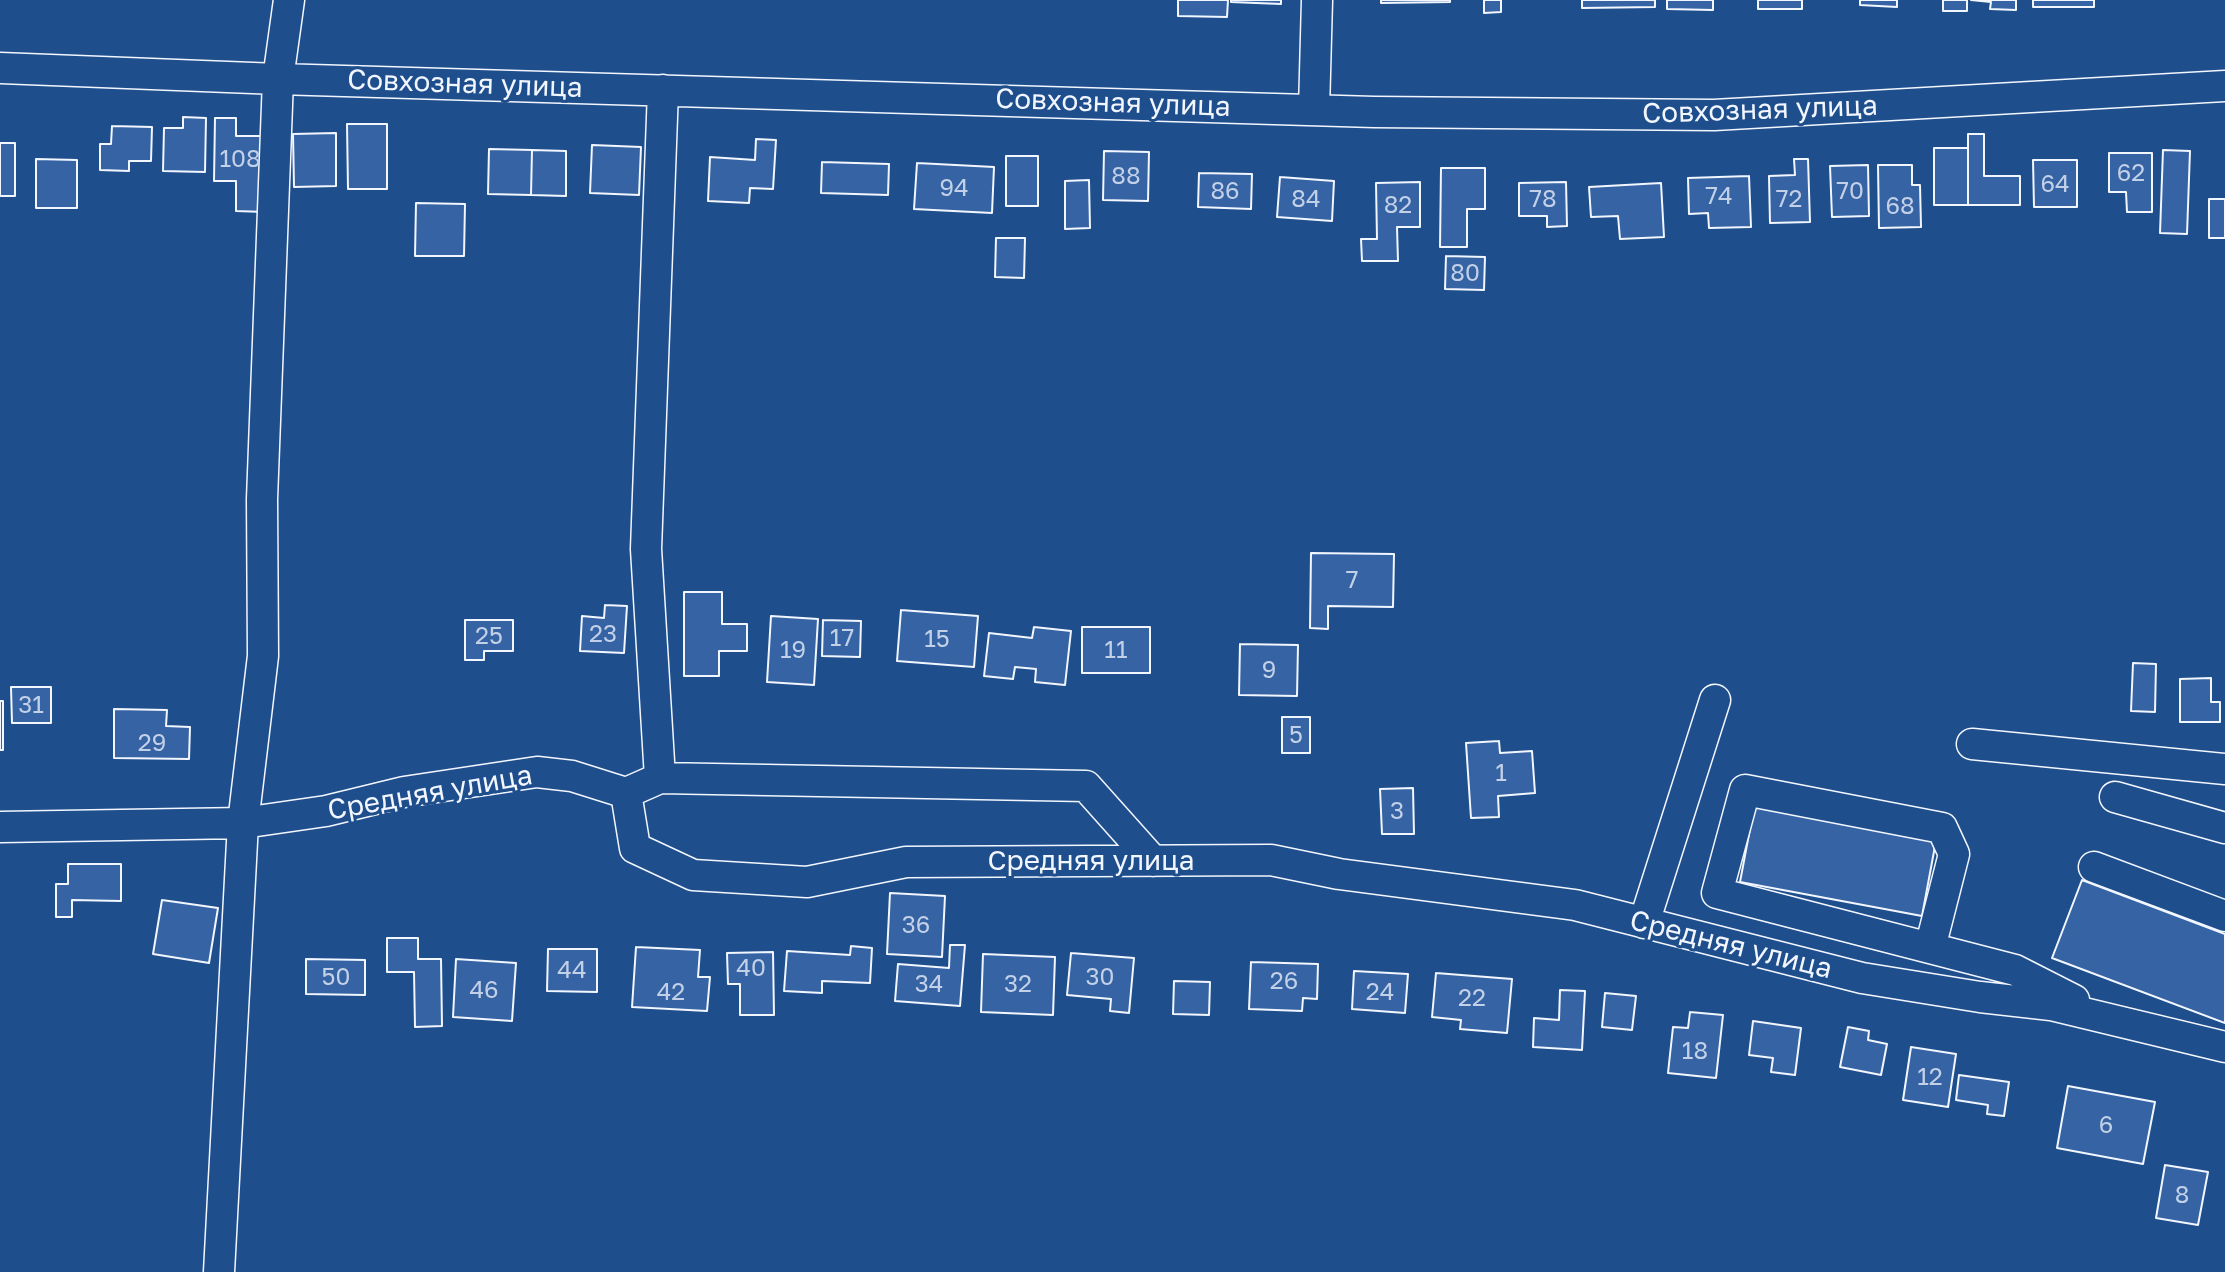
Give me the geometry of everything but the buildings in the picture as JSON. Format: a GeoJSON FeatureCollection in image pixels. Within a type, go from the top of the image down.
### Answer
{"type":"FeatureCollection","features":[{"type":"Feature","properties":{"kind":"street"},"geometry":{"type":"LineString","coordinates":[[219,1272],[243,823],[263,656],[262,499],[278,79],[289,0]]}},
{"type":"Feature","properties":{"kind":"street"},"geometry":{"type":"LineString","coordinates":[[1314,110],[1317,0]]}},
{"type":"Feature","properties":{"kind":"street","name":"Совхозная улица"},"geometry":{"type":"LineString","coordinates":[[0,68],[1314,110],[1714,115],[2225,86]]}},
{"type":"Feature","properties":{"kind":"street"},"geometry":{"type":"LineString","coordinates":[[660,778],[646,549],[663,90]]}},
{"type":"Feature","properties":{"kind":"street"},"geometry":{"type":"LineString","coordinates":[[1644,923],[1715,700]]}},
{"type":"Feature","properties":{"kind":"street"},"geometry":{"type":"LineString","coordinates":[[1972,744],[2225,769]]}},
{"type":"Feature","properties":{"kind":"street","name":"Средняя улица"},"geometry":{"type":"LineString","coordinates":[[0,827],[243,823],[326,811],[404,792],[537,772],[572,776],[626,793],[635,848],[693,875],[807,882],[906,862],[1271,860],[1339,874],[1575,905],[1862,978],[2051,1005],[2225,1047]]}},
{"type":"Feature","properties":{"kind":"street"},"geometry":{"type":"LineString","coordinates":[[626,793],[660,778],[1086,786],[1153,861]]}},
{"type":"Feature","properties":{"kind":"street"},"geometry":{"type":"LineString","coordinates":[[1930,948],[1954,854],[1942,828],[1745,790],[1717,893],[2015,970],[2112,1019]]}},
{"type":"Feature","properties":{"kind":"street"},"geometry":{"type":"LineString","coordinates":[[2115,797],[2225,828]]}},
{"type":"Feature","properties":{"kind":"street"},"geometry":{"type":"LineString","coordinates":[[2094,867],[2225,916]]}}]}
